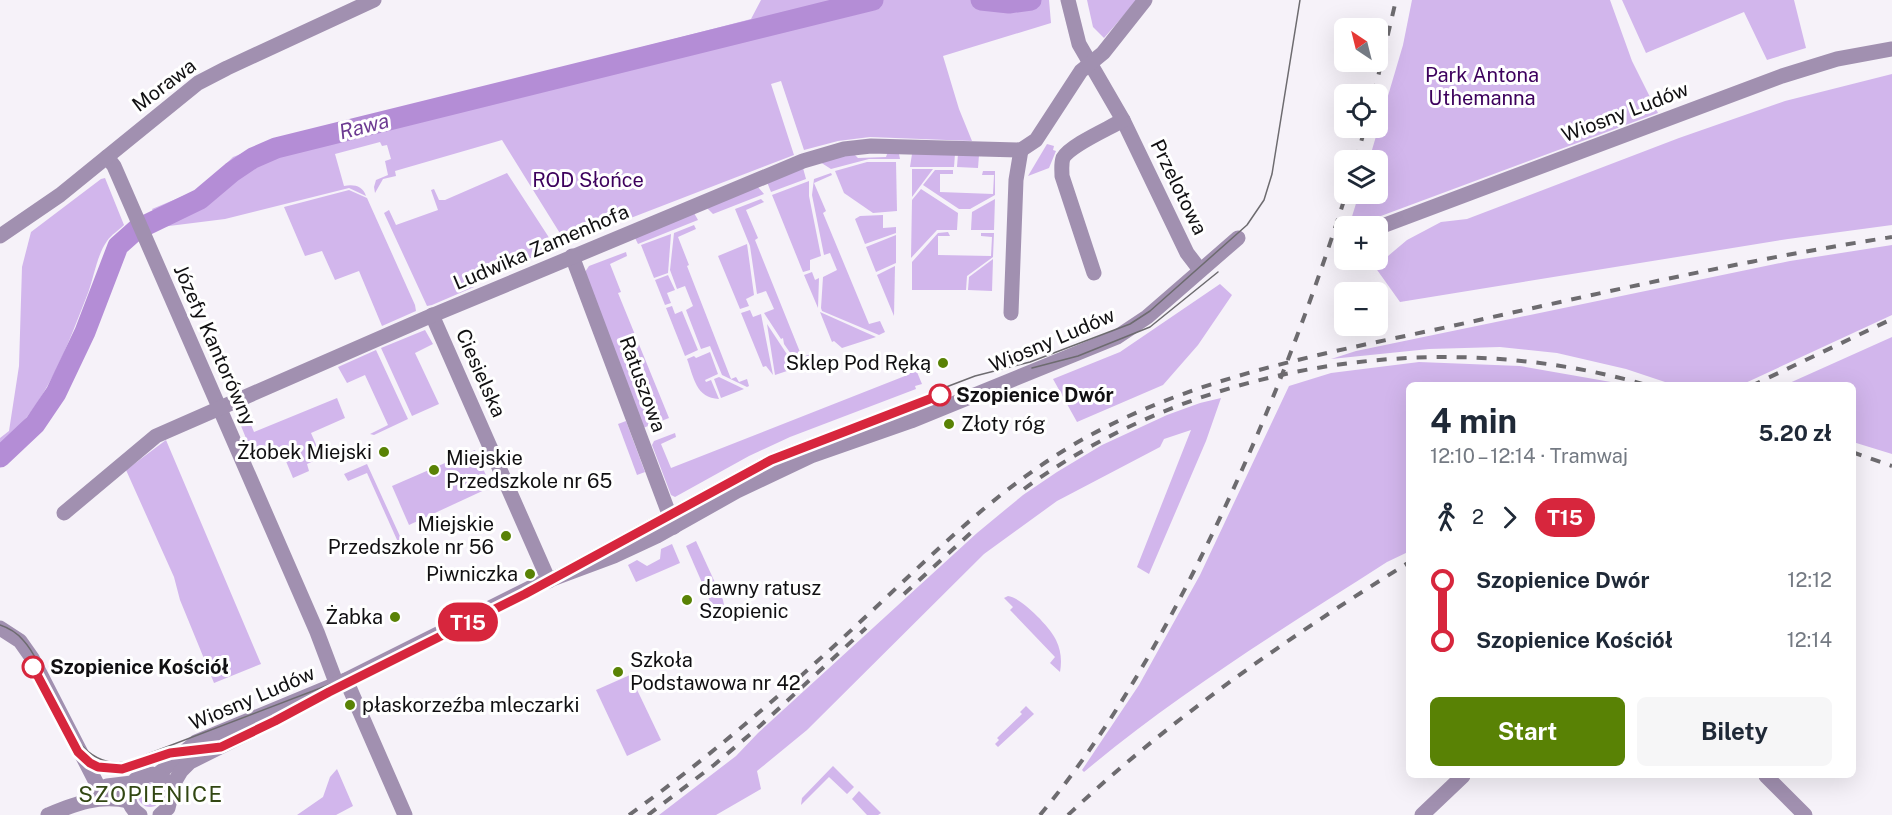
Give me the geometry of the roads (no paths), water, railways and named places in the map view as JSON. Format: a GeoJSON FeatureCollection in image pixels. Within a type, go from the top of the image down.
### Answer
{"type":"FeatureCollection","features":[{"type":"Feature","properties":{"kind":"street","name":"Morawa"},"geometry":{"type":"LineString","coordinates":[[0,236],[40,210],[205,79],[374,0]]}},
{"type":"Feature","properties":{"kind":"street","name":"Przelotowa"},"geometry":{"type":"LineString","coordinates":[[1068,0],[1076,37],[1123,120],[1187,253],[1200,270]]}},
{"type":"Feature","properties":{"kind":"street"},"geometry":{"type":"LineString","coordinates":[[1011,313],[1016,180],[1021,150],[1036,140],[1081,71],[1103,53],[1145,0]]}},
{"type":"Feature","properties":{"kind":"street","name":"Wiosny Ludów"},"geometry":{"type":"LineString","coordinates":[[1388,224],[1782,76],[1836,59],[1892,49]]}},
{"type":"Feature","properties":{"kind":"street"},"geometry":{"type":"LineString","coordinates":[[1094,273],[1062,176],[1062,165],[1064,156],[1075,147],[1123,120]]}},
{"type":"Feature","properties":{"kind":"street","name":"Ludwika Zamenhofa"},"geometry":{"type":"LineString","coordinates":[[64,513],[156,436],[432,315],[794,165],[837,150],[889,145],[1021,150]]}},
{"type":"Feature","properties":{"kind":"street","name":"Józefy Kantorówny"},"geometry":{"type":"LineString","coordinates":[[107,157],[114,166],[316,632],[405,815]]}},
{"type":"Feature","properties":{"kind":"street","name":"Wiosny Ludów"},"geometry":{"type":"LineString","coordinates":[[160,815],[168,808],[181,771],[190,762],[216,748],[254,732],[341,682],[524,591],[603,561],[674,527],[737,491],[811,456],[904,424],[1117,338],[1148,317],[1238,238]]}},
{"type":"Feature","properties":{"kind":"street","name":"Ratuszowa"},"geometry":{"type":"LineString","coordinates":[[572,256],[674,527]]}},
{"type":"Feature","properties":{"kind":"street","name":"Ciesielska"},"geometry":{"type":"LineString","coordinates":[[432,315],[549,581]]}},
{"type":"Feature","properties":{"kind":"street"},"geometry":{"type":"LineString","coordinates":[[0,628],[20,641],[32,658],[99,788]]}},
{"type":"Feature","properties":{"kind":"street","name":"Wiosny Ludów"},"geometry":{"type":"LineString","coordinates":[[157,774],[196,742],[341,682]]}},
{"type":"Feature","properties":{"kind":"street"},"geometry":{"type":"LineString","coordinates":[[140,815],[132,808],[128,791],[132,783],[141,776],[157,774],[165,780],[181,815]]}},
{"type":"Feature","properties":{"kind":"street"},"geometry":{"type":"LineString","coordinates":[[1422,815],[1461,778]]}},
{"type":"Feature","properties":{"kind":"street"},"geometry":{"type":"LineString","coordinates":[[1768,778],[1805,815]]}},
{"type":"Feature","properties":{"kind":"street"},"geometry":{"type":"LineString","coordinates":[[81,802],[99,788],[132,783]]}},
{"type":"Feature","properties":{"kind":"street"},"geometry":{"type":"LineString","coordinates":[[48,815],[98,798],[129,801]]}},
{"type":"Feature","properties":{"kind":"waterway","name":"Rawa"},"geometry":{"type":"LineString","coordinates":[[0,457],[35,424],[56,393],[85,332],[118,246],[136,230],[200,199],[253,158],[276,148],[873,0]]}},
{"type":"Feature","properties":{"kind":"waterway","name":"Rawa"},"geometry":{"type":"LineString","coordinates":[[981,0],[1009,3],[1031,0]]}},
{"type":"Feature","properties":{"kind":"tram line"},"geometry":{"type":"LineString","coordinates":[[0,625],[18,635],[34,656],[75,737],[89,752],[106,761],[127,762],[339,681],[522,589],[768,455],[975,376],[1030,362],[1130,324],[1150,311],[1247,225],[1264,200],[1272,174],[1300,0]]}},
{"type":"Feature","properties":{"kind":"tram line"},"geometry":{"type":"LineString","coordinates":[[1032,368],[1078,356],[1150,327],[1218,272]]}},
{"type":"Feature","properties":{"kind":"tram line","name":"T15"},"geometry":{"type":"LineString","coordinates":[[33,667],[78,752],[98,767],[122,769],[170,753],[221,747],[525,594],[771,460],[940,395]]}},
{"type":"Feature","properties":{"kind":"tram line"},"geometry":{"type":"LineString","coordinates":[[168,753],[210,749],[225,745],[320,696]]}},
{"type":"Feature","properties":{"kind":"railway"},"geometry":{"type":"LineString","coordinates":[[1376,84],[1396,0]]}},
{"type":"Feature","properties":{"kind":"railway"},"geometry":{"type":"LineString","coordinates":[[1359,150],[1362,138]]}},
{"type":"Feature","properties":{"kind":"railway"},"geometry":{"type":"LineString","coordinates":[[1040,815],[1086,755],[1128,691],[1201,557],[1243,468],[1281,378],[1343,204]]}},
{"type":"Feature","properties":{"kind":"railway"},"geometry":{"type":"LineString","coordinates":[[629,815],[719,746],[776,697],[1008,489],[1063,451],[1110,425],[1159,403],[1209,385],[1313,356],[1680,276],[1892,237]]}},
{"type":"Feature","properties":{"kind":"railway"},"geometry":{"type":"LineString","coordinates":[[1759,382],[1892,319]]}},
{"type":"Feature","properties":{"kind":"railway"},"geometry":{"type":"LineString","coordinates":[[1024,489],[1093,445],[1167,410],[1244,384],[1325,367],[1407,358],[1489,358],[1571,368],[1632,382]]}},
{"type":"Feature","properties":{"kind":"railway"},"geometry":{"type":"LineString","coordinates":[[1856,453],[1892,466]]}},
{"type":"Feature","properties":{"kind":"railway"},"geometry":{"type":"LineString","coordinates":[[904,594],[975,529]]}},
{"type":"Feature","properties":{"kind":"railway"},"geometry":{"type":"LineString","coordinates":[[1068,815],[1148,745],[1232,680],[1406,564]]}},
{"type":"Feature","properties":{"kind":"railway"},"geometry":{"type":"LineString","coordinates":[[648,815],[714,765],[761,725],[866,628]]}},
{"type":"Feature","properties":{"kind":"place","name":"Sklep Pod Ręką"},"geometry":{"type":"Point","coordinates":[943,363]}},
{"type":"Feature","properties":{"kind":"place","name":"Szopienice Dwór"},"geometry":{"type":"Point","coordinates":[940,395]}},
{"type":"Feature","properties":{"kind":"place","name":"Złoty róg"},"geometry":{"type":"Point","coordinates":[949,424]}},
{"type":"Feature","properties":{"kind":"place","name":"Żłobek Miejski"},"geometry":{"type":"Point","coordinates":[384,452]}},
{"type":"Feature","properties":{"kind":"place","name":"Miejskie Przedszkole nr 65"},"geometry":{"type":"Point","coordinates":[434,470]}},
{"type":"Feature","properties":{"kind":"place","name":"Miejskie Przedszkole nr 56"},"geometry":{"type":"Point","coordinates":[506,536]}},
{"type":"Feature","properties":{"kind":"place","name":"Piwniczka"},"geometry":{"type":"Point","coordinates":[530,574]}},
{"type":"Feature","properties":{"kind":"place","name":"dawny ratusz Szopienic"},"geometry":{"type":"Point","coordinates":[687,600]}},
{"type":"Feature","properties":{"kind":"place","name":"Żabka"},"geometry":{"type":"Point","coordinates":[395,617]}},
{"type":"Feature","properties":{"kind":"place","name":"Szopienice Kościół"},"geometry":{"type":"Point","coordinates":[33,667]}},
{"type":"Feature","properties":{"kind":"place","name":"Szkoła Podstawowa nr 42"},"geometry":{"type":"Point","coordinates":[618,672]}},
{"type":"Feature","properties":{"kind":"place","name":"płaskorzeźba mleczarki"},"geometry":{"type":"Point","coordinates":[350,705]}},
{"type":"Feature","properties":{"kind":"district","name":"SZOPIENICE"},"geometry":{"type":"Point","coordinates":[151,794]}},
{"type":"Feature","properties":{"kind":"park label","name":"Park Antona Uthemanna"},"geometry":{"type":"Point","coordinates":[1482,86]}},
{"type":"Feature","properties":{"kind":"park label","name":"ROD Słońce"},"geometry":{"type":"Point","coordinates":[588,180]}}]}
